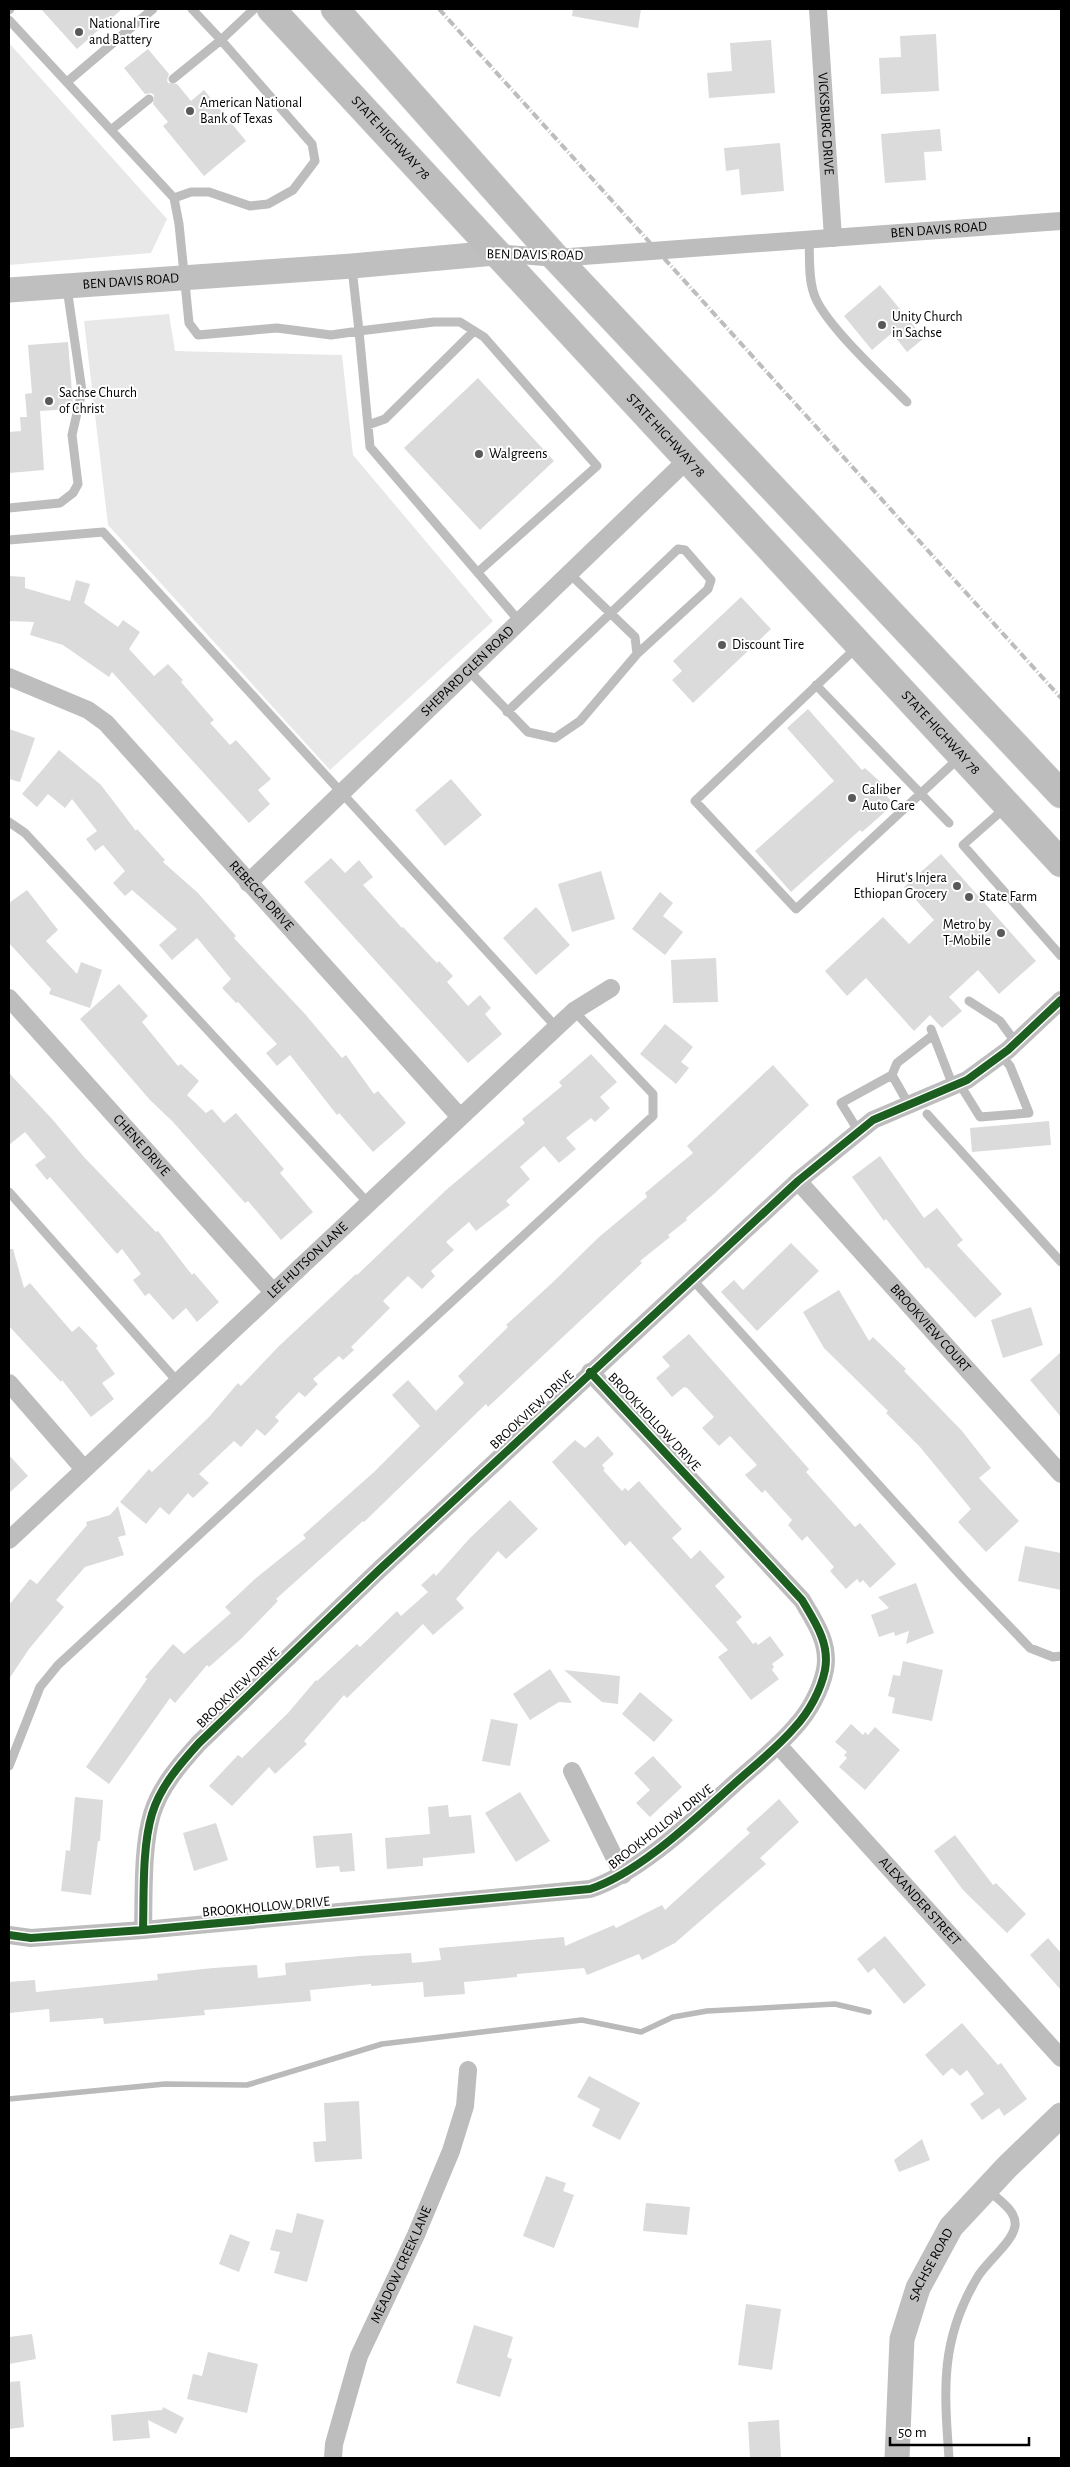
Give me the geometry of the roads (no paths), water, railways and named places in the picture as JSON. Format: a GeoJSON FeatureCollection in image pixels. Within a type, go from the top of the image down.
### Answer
{"type":"FeatureCollection","features":[{"type":"Feature","properties":{"kind":"main road","name":"STATE HIGHWAY 78"},"geometry":{"type":"LineString","coordinates":[[271,9],[1061,863]]}},
{"type":"Feature","properties":{"kind":"main road"},"geometry":{"type":"LineString","coordinates":[[335,9],[556,258],[1061,794]]}},
{"type":"Feature","properties":{"kind":"street","name":"VICKSBURG DRIVE"},"geometry":{"type":"LineString","coordinates":[[818,9],[833,238]]}},
{"type":"Feature","properties":{"kind":"street","name":"BEN DAVIS ROAD"},"geometry":{"type":"LineString","coordinates":[[9,290],[352,266],[495,253],[556,258],[1061,221]]}},
{"type":"Feature","properties":{"kind":"street","name":"SHEPARD GLEN ROAD"},"geometry":{"type":"LineString","coordinates":[[248,883],[687,460]]}},
{"type":"Feature","properties":{"kind":"street","name":"REBECCA DRIVE"},"geometry":{"type":"LineString","coordinates":[[9,677],[88,710],[106,723],[128,745],[248,883],[460,1117]]}},
{"type":"Feature","properties":{"kind":"street","name":"LEE HUTSON LANE"},"geometry":{"type":"LineString","coordinates":[[9,1540],[176,1381],[369,1204],[574,1011],[611,988]]}},
{"type":"Feature","properties":{"kind":"street","name":"CHENE DRIVE"},"geometry":{"type":"LineString","coordinates":[[9,998],[273,1292]]}},
{"type":"Feature","properties":{"kind":"street","name":"BROOKVIEW DRIVE"},"geometry":{"type":"LineString","coordinates":[[143,1930],[145,1864],[152,1814],[172,1774],[199,1743],[379,1570],[590,1372],[798,1181],[873,1120],[956,1085],[1001,1055],[1061,1000]]}},
{"type":"Feature","properties":{"kind":"street","name":"BROOKVIEW COURT"},"geometry":{"type":"LineString","coordinates":[[798,1181],[1061,1474]]}},
{"type":"Feature","properties":{"kind":"street","name":"BROOKHOLLOW DRIVE"},"geometry":{"type":"LineString","coordinates":[[9,1935],[31,1938],[143,1930],[590,1889],[623,1875],[702,1813],[778,1745],[801,1720],[814,1700],[820,1686],[825,1670],[826,1646],[819,1628],[802,1600],[590,1372]]}},
{"type":"Feature","properties":{"kind":"street"},"geometry":{"type":"LineString","coordinates":[[9,1383],[84,1469]]}},
{"type":"Feature","properties":{"kind":"street","name":"ALEXANDER STREET"},"geometry":{"type":"LineString","coordinates":[[778,1745],[1061,2058]]}},
{"type":"Feature","properties":{"kind":"street"},"geometry":{"type":"LineString","coordinates":[[572,1771],[623,1875]]}},
{"type":"Feature","properties":{"kind":"street","name":"MEADOW CREEK LANE"},"geometry":{"type":"LineString","coordinates":[[333,2458],[334,2444],[359,2356],[416,2235],[451,2151],[465,2106],[468,2070]]}},
{"type":"Feature","properties":{"kind":"street","name":"SACHSE ROAD"},"geometry":{"type":"LineString","coordinates":[[897,2458],[902,2339],[915,2297],[951,2227],[986,2188],[1061,2115]]}},
{"type":"Feature","properties":{"kind":"lane"},"geometry":{"type":"LineString","coordinates":[[67,82],[153,9]]}},
{"type":"Feature","properties":{"kind":"lane"},"geometry":{"type":"LineString","coordinates":[[174,198],[191,192],[208,192],[250,206],[268,204],[292,190],[315,161],[312,144],[192,9]]}},
{"type":"Feature","properties":{"kind":"lane"},"geometry":{"type":"LineString","coordinates":[[173,79],[221,40],[254,9]]}},
{"type":"Feature","properties":{"kind":"lane"},"geometry":{"type":"LineString","coordinates":[[9,20],[174,198],[179,224],[189,323],[198,335],[277,328],[331,335],[434,322],[460,322],[484,337],[597,466],[478,572]]}},
{"type":"Feature","properties":{"kind":"lane"},"geometry":{"type":"LineString","coordinates":[[111,130],[149,99]]}},
{"type":"Feature","properties":{"kind":"lane"},"geometry":{"type":"LineString","coordinates":[[809,240],[813,293],[818,305],[830,321],[907,402]]}},
{"type":"Feature","properties":{"kind":"lane"},"geometry":{"type":"LineString","coordinates":[[352,266],[370,447],[520,622]]}},
{"type":"Feature","properties":{"kind":"lane"},"geometry":{"type":"LineString","coordinates":[[9,508],[60,503],[72,493],[78,484],[72,435],[82,392],[66,286]]}},
{"type":"Feature","properties":{"kind":"lane"},"geometry":{"type":"LineString","coordinates":[[368,425],[385,420],[474,331]]}},
{"type":"Feature","properties":{"kind":"lane"},"geometry":{"type":"LineString","coordinates":[[9,540],[103,532],[557,1028]]}},
{"type":"Feature","properties":{"kind":"lane"},"geometry":{"type":"LineString","coordinates":[[469,671],[507,712],[528,732],[554,738],[580,721],[637,654],[708,588],[711,580],[685,550],[678,549],[507,712]]}},
{"type":"Feature","properties":{"kind":"lane"},"geometry":{"type":"LineString","coordinates":[[570,574],[635,637],[637,654]]}},
{"type":"Feature","properties":{"kind":"lane"},"geometry":{"type":"LineString","coordinates":[[859,645],[695,801],[796,909],[962,756]]}},
{"type":"Feature","properties":{"kind":"lane"},"geometry":{"type":"LineString","coordinates":[[816,685],[949,823]]}},
{"type":"Feature","properties":{"kind":"lane"},"geometry":{"type":"LineString","coordinates":[[1008,805],[963,845],[1061,956]]}},
{"type":"Feature","properties":{"kind":"lane"},"geometry":{"type":"LineString","coordinates":[[9,822],[25,833],[369,1204]]}},
{"type":"Feature","properties":{"kind":"lane"},"geometry":{"type":"LineString","coordinates":[[969,1001],[1000,1021],[1016,1043]]}},
{"type":"Feature","properties":{"kind":"lane"},"geometry":{"type":"LineString","coordinates":[[9,1766],[40,1687],[58,1665],[654,1116],[653,1094],[574,1011]]}},
{"type":"Feature","properties":{"kind":"lane"},"geometry":{"type":"LineString","coordinates":[[859,1132],[841,1103],[892,1075],[897,1063],[932,1032],[956,1085],[980,1117],[1029,1113],[1010,1066],[1001,1055]]}},
{"type":"Feature","properties":{"kind":"lane"},"geometry":{"type":"LineString","coordinates":[[892,1075],[909,1105]]}},
{"type":"Feature","properties":{"kind":"lane"},"geometry":{"type":"LineString","coordinates":[[927,1114],[1061,1262]]}},
{"type":"Feature","properties":{"kind":"lane"},"geometry":{"type":"LineString","coordinates":[[9,1192],[176,1381]]}},
{"type":"Feature","properties":{"kind":"lane"},"geometry":{"type":"LineString","coordinates":[[692,1279],[956,1571],[1030,1648],[1053,1657],[1061,1656]]}},
{"type":"Feature","properties":{"kind":"lane"},"geometry":{"type":"LineString","coordinates":[[949,2458],[944,2396],[948,2353],[958,2313],[977,2276],[1011,2236],[1015,2226],[1012,2213],[986,2188]]}},
{"type":"Feature","properties":{"kind":"waterway"},"geometry":{"type":"LineString","coordinates":[[9,2099],[165,2084],[247,2085],[382,2044],[582,2020],[641,2032],[673,2017],[707,2011],[835,2004],[869,2012]]}},
{"type":"Feature","properties":{"kind":"railway"},"geometry":{"type":"LineString","coordinates":[[439,9],[1061,698]]}},
{"type":"Feature","properties":{"kind":"place","name":"National Tire and Battery"},"geometry":{"type":"Point","coordinates":[79,32]}},
{"type":"Feature","properties":{"kind":"place","name":"American National Bank of Texas"},"geometry":{"type":"Point","coordinates":[190,111]}},
{"type":"Feature","properties":{"kind":"place","name":"Unity Church in Sachse"},"geometry":{"type":"Point","coordinates":[882,325]}},
{"type":"Feature","properties":{"kind":"place","name":"Sachse Church of Christ"},"geometry":{"type":"Point","coordinates":[49,401]}},
{"type":"Feature","properties":{"kind":"place","name":"Walgreens"},"geometry":{"type":"Point","coordinates":[479,454]}},
{"type":"Feature","properties":{"kind":"place","name":"Discount Tire"},"geometry":{"type":"Point","coordinates":[722,645]}},
{"type":"Feature","properties":{"kind":"place","name":"Caliber Auto Care"},"geometry":{"type":"Point","coordinates":[852,798]}},
{"type":"Feature","properties":{"kind":"place","name":"Hirut's Injera Ethiopan Grocery"},"geometry":{"type":"Point","coordinates":[957,886]}},
{"type":"Feature","properties":{"kind":"place","name":"State Farm"},"geometry":{"type":"Point","coordinates":[969,897]}},
{"type":"Feature","properties":{"kind":"place","name":"Metro by T-Mobile"},"geometry":{"type":"Point","coordinates":[1001,933]}}]}
